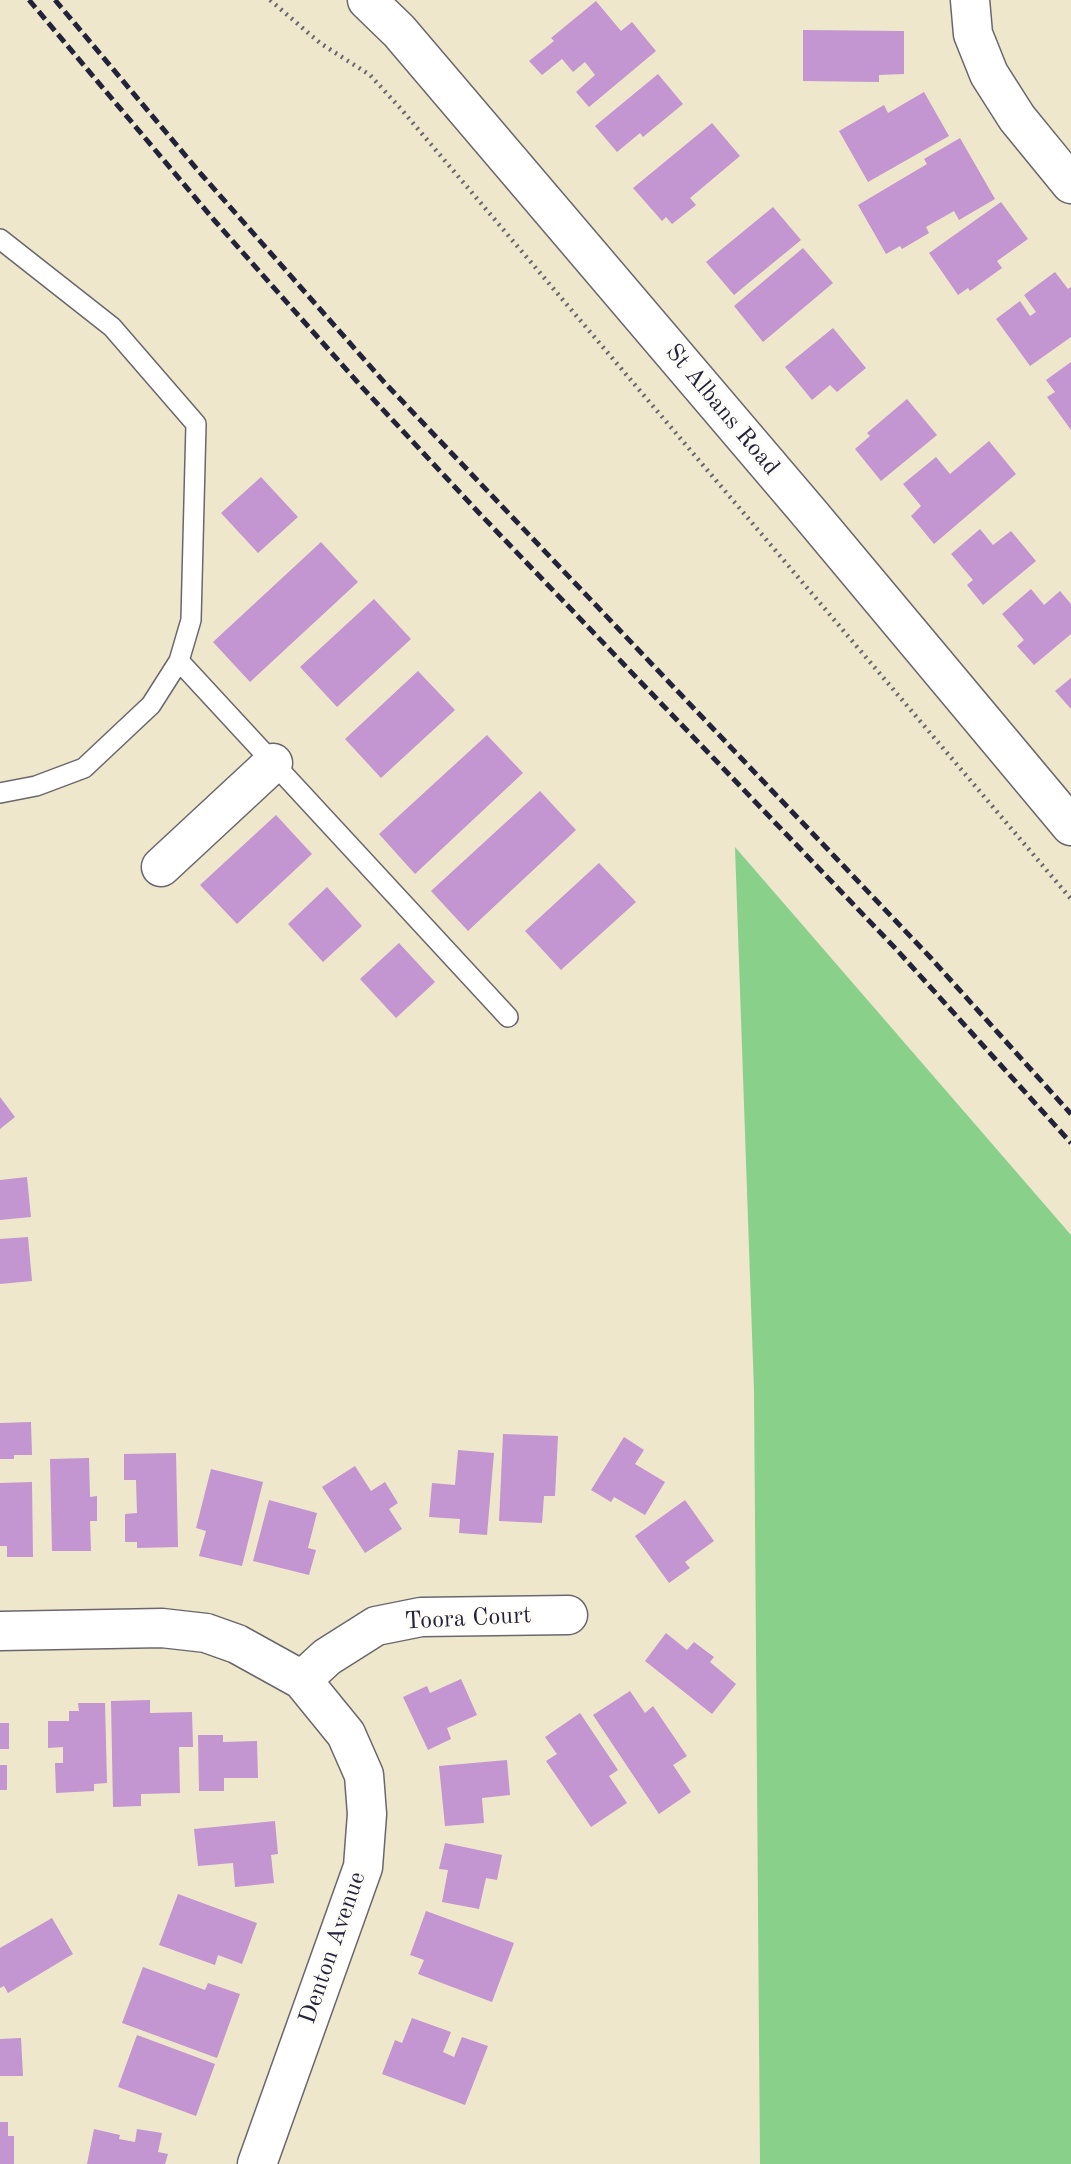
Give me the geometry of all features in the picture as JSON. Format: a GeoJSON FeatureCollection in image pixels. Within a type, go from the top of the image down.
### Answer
{"type":"FeatureCollection","features":[{"type":"Feature","properties":{"kind":"street","name":"St Albans Road"},"geometry":{"type":"LineString","coordinates":[[367,0],[401,16],[1071,826]]}},
{"type":"Feature","properties":{"kind":"street"},"geometry":{"type":"LineString","coordinates":[[970,0],[973,34],[989,74],[1017,118],[1071,184]]}},
{"type":"Feature","properties":{"kind":"street"},"geometry":{"type":"LineString","coordinates":[[161,867],[273,763]]}},
{"type":"Feature","properties":{"kind":"street","name":"Toora Court"},"geometry":{"type":"LineString","coordinates":[[302,1680],[327,1657],[376,1626],[421,1617],[568,1615]]}},
{"type":"Feature","properties":{"kind":"street","name":"Denton Avenue"},"geometry":{"type":"LineString","coordinates":[[0,1631],[162,1629],[206,1633],[237,1644],[302,1680],[346,1734],[363,1775],[368,1814],[363,1867],[257,2164]]}},
{"type":"Feature","properties":{"kind":"lane"},"geometry":{"type":"LineString","coordinates":[[0,239],[112,327],[196,424],[191,620],[179,661],[151,705],[83,768],[36,786],[0,793]]}},
{"type":"Feature","properties":{"kind":"lane"},"geometry":{"type":"LineString","coordinates":[[179,661],[508,1017]]}},
{"type":"Feature","properties":{"kind":"path"},"geometry":{"type":"LineString","coordinates":[[271,0],[320,43],[370,75],[401,109],[1071,899]]}},
{"type":"Feature","properties":{"kind":"green space"},"geometry":{"type":"Polygon","coordinates":[[[735,847],[1071,1235],[1071,2164],[760,2164],[754,1391],[735,847]]]}},
{"type":"Feature","properties":{"kind":"building"},"geometry":{"type":"Polygon","coordinates":[[[596,1],[621,31],[632,22],[656,51],[589,107],[576,92],[595,75],[585,62],[573,72],[562,59],[542,75],[529,61],[554,41],[551,38],[596,1]]]}},
{"type":"Feature","properties":{"kind":"building"},"geometry":{"type":"Polygon","coordinates":[[[803,30],[904,31],[904,74],[879,75],[879,82],[803,81],[803,30]]]}},
{"type":"Feature","properties":{"kind":"building"},"geometry":{"type":"Polygon","coordinates":[[[658,74],[683,104],[643,137],[640,133],[617,152],[595,126],[658,74]]]}},
{"type":"Feature","properties":{"kind":"building"},"geometry":{"type":"Polygon","coordinates":[[[924,92],[949,136],[868,182],[839,131],[884,105],[888,113],[924,92]]]}},
{"type":"Feature","properties":{"kind":"building"},"geometry":{"type":"Polygon","coordinates":[[[712,123],[740,156],[690,198],[696,205],[672,224],[666,217],[662,221],[633,188],[712,123]]]}},
{"type":"Feature","properties":{"kind":"building"},"geometry":{"type":"Polygon","coordinates":[[[960,138],[995,199],[959,220],[954,211],[926,227],[929,233],[902,249],[900,246],[886,254],[858,205],[927,164],[924,159],[960,138]]]}},
{"type":"Feature","properties":{"kind":"building"},"geometry":{"type":"Polygon","coordinates":[[[1001,202],[1028,239],[997,261],[1002,268],[970,291],[968,288],[958,295],[929,253],[1001,202]]]}},
{"type":"Feature","properties":{"kind":"building"},"geometry":{"type":"Polygon","coordinates":[[[773,207],[801,240],[734,295],[706,262],[773,207]]]}},
{"type":"Feature","properties":{"kind":"building"},"geometry":{"type":"Polygon","coordinates":[[[803,248],[833,283],[763,342],[734,306],[803,248]]]}},
{"type":"Feature","properties":{"kind":"building"},"geometry":{"type":"Polygon","coordinates":[[[1055,272],[1068,289],[1071,287],[1071,337],[1030,366],[996,319],[1020,301],[1030,316],[1036,312],[1024,295],[1055,272]]]}},
{"type":"Feature","properties":{"kind":"building"},"geometry":{"type":"Polygon","coordinates":[[[833,328],[866,368],[837,392],[830,385],[812,400],[785,367],[833,328]]]}},
{"type":"Feature","properties":{"kind":"building"},"geometry":{"type":"Polygon","coordinates":[[[1071,362],[1071,430],[1047,397],[1055,392],[1046,380],[1071,362]]]}},
{"type":"Feature","properties":{"kind":"building"},"geometry":{"type":"Polygon","coordinates":[[[907,399],[937,435],[881,481],[855,449],[870,436],[867,433],[907,399]]]}},
{"type":"Feature","properties":{"kind":"building"},"geometry":{"type":"Polygon","coordinates":[[[989,441],[1016,474],[934,544],[911,516],[921,506],[903,484],[936,457],[950,474],[989,441]]]}},
{"type":"Feature","properties":{"kind":"building"},"geometry":{"type":"Polygon","coordinates":[[[261,477],[298,517],[258,553],[221,513],[261,477]]]}},
{"type":"Feature","properties":{"kind":"building"},"geometry":{"type":"Polygon","coordinates":[[[980,529],[993,545],[1011,531],[1036,561],[983,605],[967,585],[973,580],[951,554],[980,529]]]}},
{"type":"Feature","properties":{"kind":"building"},"geometry":{"type":"Polygon","coordinates":[[[321,542],[358,582],[250,682],[213,642],[321,542]]]}},
{"type":"Feature","properties":{"kind":"building"},"geometry":{"type":"Polygon","coordinates":[[[1031,589],[1044,605],[1060,591],[1071,604],[1071,634],[1034,665],[1017,646],[1024,640],[1002,614],[1031,589]]]}},
{"type":"Feature","properties":{"kind":"building"},"geometry":{"type":"Polygon","coordinates":[[[374,599],[411,639],[337,707],[300,667],[374,599]]]}},
{"type":"Feature","properties":{"kind":"building"},"geometry":{"type":"Polygon","coordinates":[[[418,671],[455,710],[381,778],[345,739],[418,671]]]}},
{"type":"Feature","properties":{"kind":"building"},"geometry":{"type":"Polygon","coordinates":[[[1071,678],[1071,709],[1055,691],[1071,678]]]}},
{"type":"Feature","properties":{"kind":"building"},"geometry":{"type":"Polygon","coordinates":[[[487,735],[523,773],[415,874],[379,834],[487,735]]]}},
{"type":"Feature","properties":{"kind":"building"},"geometry":{"type":"Polygon","coordinates":[[[540,791],[576,830],[468,931],[431,891],[540,791]]]}},
{"type":"Feature","properties":{"kind":"building"},"geometry":{"type":"Polygon","coordinates":[[[276,815],[312,854],[237,924],[200,885],[276,815]]]}},
{"type":"Feature","properties":{"kind":"building"},"geometry":{"type":"Polygon","coordinates":[[[599,863],[636,902],[561,970],[525,931],[599,863]]]}},
{"type":"Feature","properties":{"kind":"building"},"geometry":{"type":"Polygon","coordinates":[[[327,887],[362,926],[323,962],[288,924],[327,887]]]}},
{"type":"Feature","properties":{"kind":"building"},"geometry":{"type":"Polygon","coordinates":[[[399,943],[435,982],[396,1018],[360,979],[399,943]]]}},
{"type":"Feature","properties":{"kind":"building"},"geometry":{"type":"Polygon","coordinates":[[[0,1097],[15,1117],[0,1129],[0,1097]]]}},
{"type":"Feature","properties":{"kind":"building"},"geometry":{"type":"Polygon","coordinates":[[[27,1177],[31,1217],[0,1220],[0,1180],[27,1177]]]}},
{"type":"Feature","properties":{"kind":"building"},"geometry":{"type":"Polygon","coordinates":[[[28,1237],[32,1281],[0,1284],[0,1239],[28,1237]]]}},
{"type":"Feature","properties":{"kind":"building"},"geometry":{"type":"Polygon","coordinates":[[[31,1422],[32,1455],[14,1455],[14,1459],[0,1459],[0,1423],[31,1422]]]}},
{"type":"Feature","properties":{"kind":"building"},"geometry":{"type":"Polygon","coordinates":[[[503,1434],[558,1436],[555,1496],[544,1496],[542,1523],[499,1521],[503,1434]]]}},
{"type":"Feature","properties":{"kind":"building"},"geometry":{"type":"Polygon","coordinates":[[[624,1437],[644,1450],[635,1464],[665,1482],[645,1515],[614,1497],[611,1502],[591,1490],[624,1437]]]}},
{"type":"Feature","properties":{"kind":"building"},"geometry":{"type":"Polygon","coordinates":[[[458,1450],[494,1453],[487,1535],[459,1533],[460,1519],[429,1517],[432,1483],[455,1485],[458,1450]]]}},
{"type":"Feature","properties":{"kind":"building"},"geometry":{"type":"Polygon","coordinates":[[[176,1453],[178,1547],[137,1548],[137,1542],[125,1542],[125,1514],[137,1513],[136,1480],[124,1480],[124,1454],[176,1453]]]}},
{"type":"Feature","properties":{"kind":"building"},"geometry":{"type":"Polygon","coordinates":[[[89,1458],[90,1497],[97,1496],[97,1521],[90,1521],[91,1551],[52,1551],[50,1459],[89,1458]]]}},
{"type":"Feature","properties":{"kind":"building"},"geometry":{"type":"Polygon","coordinates":[[[355,1466],[371,1491],[385,1482],[398,1503],[389,1509],[402,1529],[365,1553],[322,1487],[355,1466]]]}},
{"type":"Feature","properties":{"kind":"building"},"geometry":{"type":"Polygon","coordinates":[[[211,1469],[263,1482],[242,1566],[199,1556],[206,1531],[196,1528],[211,1469]]]}},
{"type":"Feature","properties":{"kind":"building"},"geometry":{"type":"Polygon","coordinates":[[[32,1482],[33,1557],[7,1557],[7,1546],[0,1546],[0,1483],[32,1482]]]}},
{"type":"Feature","properties":{"kind":"building"},"geometry":{"type":"Polygon","coordinates":[[[269,1500],[317,1513],[308,1548],[316,1550],[309,1575],[253,1561],[269,1500]]]}},
{"type":"Feature","properties":{"kind":"building"},"geometry":{"type":"Polygon","coordinates":[[[685,1500],[714,1541],[685,1562],[690,1568],[669,1583],[635,1536],[685,1500]]]}},
{"type":"Feature","properties":{"kind":"building"},"geometry":{"type":"Polygon","coordinates":[[[666,1633],[687,1650],[694,1642],[714,1657],[710,1662],[736,1684],[712,1714],[645,1661],[666,1633]]]}},
{"type":"Feature","properties":{"kind":"building"},"geometry":{"type":"Polygon","coordinates":[[[461,1679],[477,1715],[447,1728],[451,1739],[428,1750],[403,1697],[427,1686],[430,1693],[461,1679]]]}},
{"type":"Feature","properties":{"kind":"building"},"geometry":{"type":"Polygon","coordinates":[[[630,1691],[645,1713],[653,1706],[687,1756],[673,1765],[691,1792],[659,1814],[593,1715],[630,1691]]]}},
{"type":"Feature","properties":{"kind":"building"},"geometry":{"type":"Polygon","coordinates":[[[150,1700],[150,1713],[192,1712],[193,1747],[179,1747],[180,1793],[141,1794],[141,1806],[113,1807],[111,1701],[150,1700]]]}},
{"type":"Feature","properties":{"kind":"building"},"geometry":{"type":"Polygon","coordinates":[[[78,1703],[105,1703],[107,1783],[94,1784],[94,1791],[56,1793],[55,1763],[63,1763],[63,1747],[48,1748],[48,1721],[69,1721],[69,1711],[79,1711],[78,1703]]]}},
{"type":"Feature","properties":{"kind":"building"},"geometry":{"type":"Polygon","coordinates":[[[580,1713],[618,1770],[609,1776],[627,1803],[591,1827],[546,1761],[557,1754],[545,1737],[580,1713]]]}},
{"type":"Feature","properties":{"kind":"building"},"geometry":{"type":"Polygon","coordinates":[[[0,1723],[9,1723],[9,1749],[0,1749],[0,1723]]]}},
{"type":"Feature","properties":{"kind":"building"},"geometry":{"type":"Polygon","coordinates":[[[198,1735],[223,1735],[223,1742],[257,1741],[258,1778],[224,1778],[224,1791],[199,1791],[198,1735]]]}},
{"type":"Feature","properties":{"kind":"building"},"geometry":{"type":"Polygon","coordinates":[[[507,1760],[510,1795],[482,1798],[484,1823],[445,1826],[439,1766],[507,1760]]]}},
{"type":"Feature","properties":{"kind":"building"},"geometry":{"type":"Polygon","coordinates":[[[0,1765],[7,1765],[7,1790],[0,1790],[0,1765]]]}},
{"type":"Feature","properties":{"kind":"building"},"geometry":{"type":"Polygon","coordinates":[[[275,1821],[278,1854],[271,1855],[274,1883],[235,1887],[233,1863],[198,1866],[194,1829],[275,1821]]]}},
{"type":"Feature","properties":{"kind":"building"},"geometry":{"type":"Polygon","coordinates":[[[445,1843],[502,1855],[497,1880],[486,1878],[479,1909],[442,1902],[448,1870],[439,1869],[445,1843]]]}},
{"type":"Feature","properties":{"kind":"building"},"geometry":{"type":"Polygon","coordinates":[[[178,1894],[257,1923],[242,1964],[218,1955],[215,1965],[159,1945],[178,1894]]]}},
{"type":"Feature","properties":{"kind":"building"},"geometry":{"type":"Polygon","coordinates":[[[426,1911],[514,1943],[492,2002],[418,1974],[424,1960],[410,1955],[426,1911]]]}},
{"type":"Feature","properties":{"kind":"building"},"geometry":{"type":"Polygon","coordinates":[[[52,1918],[73,1954],[8,1993],[4,1986],[0,1988],[0,1948],[52,1918]]]}},
{"type":"Feature","properties":{"kind":"building"},"geometry":{"type":"Polygon","coordinates":[[[143,1967],[205,1990],[208,1983],[240,1994],[217,2058],[122,2023],[143,1967]]]}},
{"type":"Feature","properties":{"kind":"building"},"geometry":{"type":"Polygon","coordinates":[[[412,2018],[451,2032],[443,2052],[454,2057],[462,2037],[488,2046],[465,2105],[382,2074],[395,2040],[402,2043],[412,2018]]]}},
{"type":"Feature","properties":{"kind":"building"},"geometry":{"type":"Polygon","coordinates":[[[137,2035],[215,2064],[196,2116],[118,2087],[137,2035]]]}},
{"type":"Feature","properties":{"kind":"building"},"geometry":{"type":"Polygon","coordinates":[[[21,2038],[23,2076],[0,2076],[0,2039],[21,2038]]]}},
{"type":"Feature","properties":{"kind":"building"},"geometry":{"type":"Polygon","coordinates":[[[0,2122],[8,2122],[8,2136],[14,2136],[14,2164],[0,2164],[0,2122]]]}},
{"type":"Feature","properties":{"kind":"building"},"geometry":{"type":"Polygon","coordinates":[[[94,2129],[120,2135],[119,2139],[135,2142],[137,2129],[162,2133],[158,2152],[168,2154],[165,2164],[87,2164],[94,2129]]]}},
{"type":"Feature","properties":{"kind":"railway"},"geometry":{"type":"LineString","coordinates":[[29,0],[214,220],[360,385],[896,949],[1071,1143]]}},
{"type":"Feature","properties":{"kind":"railway"},"geometry":{"type":"LineString","coordinates":[[55,0],[201,174],[385,383],[929,956],[1071,1114]]}}]}
